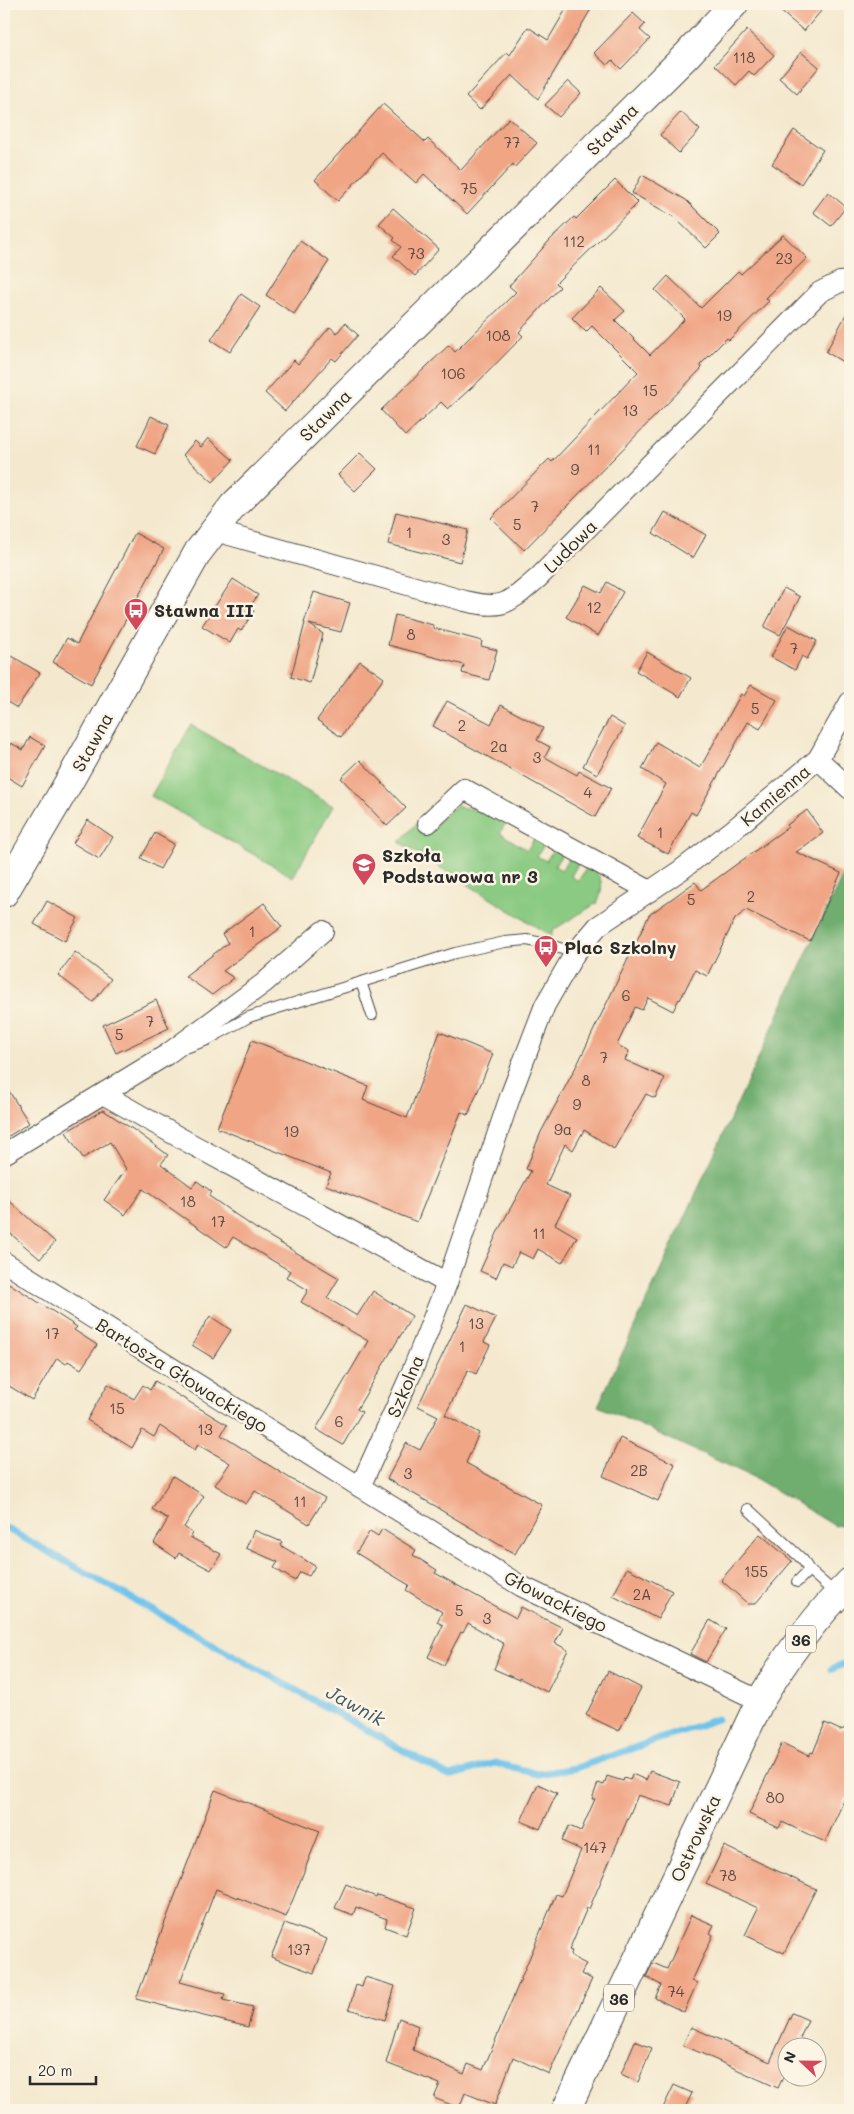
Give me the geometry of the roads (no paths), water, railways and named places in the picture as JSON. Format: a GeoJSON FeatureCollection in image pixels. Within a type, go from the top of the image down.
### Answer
{"type":"FeatureCollection","features":[{"type":"Feature","properties":{"kind":"street","name":"Stawna"},"geometry":{"type":"LineString","coordinates":[[4,893],[198,552],[214,528],[233,506],[687,55],[734,4]]}},
{"type":"Feature","properties":{"kind":"street","name":"Ludowa"},"geometry":{"type":"LineString","coordinates":[[214,528],[226,534],[464,601],[493,606],[504,604],[515,599],[538,578],[820,292],[840,282],[850,281]]}},
{"type":"Feature","properties":{"kind":"street","name":"Kamienna"},"geometry":{"type":"LineString","coordinates":[[575,954],[598,926],[681,870],[733,830],[818,759],[850,702]]}},
{"type":"Feature","properties":{"kind":"street"},"geometry":{"type":"LineString","coordinates":[[818,759],[850,789]]}},
{"type":"Feature","properties":{"kind":"street"},"geometry":{"type":"LineString","coordinates":[[428,823],[464,789],[650,891]]}},
{"type":"Feature","properties":{"kind":"street"},"geometry":{"type":"LineString","coordinates":[[4,1154],[166,1055],[264,983],[323,931]]}},
{"type":"Feature","properties":{"kind":"street","name":"Szkolna"},"geometry":{"type":"LineString","coordinates":[[360,1487],[411,1374],[447,1283],[511,1094],[546,1005],[575,954]]}},
{"type":"Feature","properties":{"kind":"street"},"geometry":{"type":"LineString","coordinates":[[103,1094],[447,1283]]}},
{"type":"Feature","properties":{"kind":"street","name":"Bartosza Głowackiego"},"geometry":{"type":"LineString","coordinates":[[4,1262],[360,1487]]}},
{"type":"Feature","properties":{"kind":"street","name":"Głowackiego"},"geometry":{"type":"LineString","coordinates":[[360,1487],[521,1586],[760,1701]]}},
{"type":"Feature","properties":{"kind":"street","name":"Ostrowska"},"geometry":{"type":"LineString","coordinates":[[566,2110],[760,1701],[777,1671],[799,1641],[844,1588]]}},
{"type":"Feature","properties":{"kind":"lane"},"geometry":{"type":"LineString","coordinates":[[166,1055],[207,1040],[249,1017],[455,953],[505,942],[527,940],[547,944],[575,954]]}},
{"type":"Feature","properties":{"kind":"lane"},"geometry":{"type":"LineString","coordinates":[[361,982],[372,1015]]}},
{"type":"Feature","properties":{"kind":"lane"},"geometry":{"type":"LineString","coordinates":[[748,1509],[802,1560],[809,1570],[844,1588]]}},
{"type":"Feature","properties":{"kind":"lane"},"geometry":{"type":"LineString","coordinates":[[797,1582],[809,1570]]}},
{"type":"Feature","properties":{"kind":"waterway","name":"Jawnik"},"geometry":{"type":"LineString","coordinates":[[4,1527],[449,1776],[495,1763],[538,1774],[576,1768],[717,1719]]}},
{"type":"Feature","properties":{"kind":"waterway","name":"Jawnik"},"geometry":{"type":"LineString","coordinates":[[832,1669],[850,1661]]}},
{"type":"Feature","properties":{"kind":"place","name":"Stawna III"},"geometry":{"type":"Point","coordinates":[136,631]}},
{"type":"Feature","properties":{"kind":"place","name":"Szkoła Podstawowa nr 3"},"geometry":{"type":"Point","coordinates":[364,886]}},
{"type":"Feature","properties":{"kind":"place","name":"Plac Szkolny"},"geometry":{"type":"Point","coordinates":[546,968]}}]}
